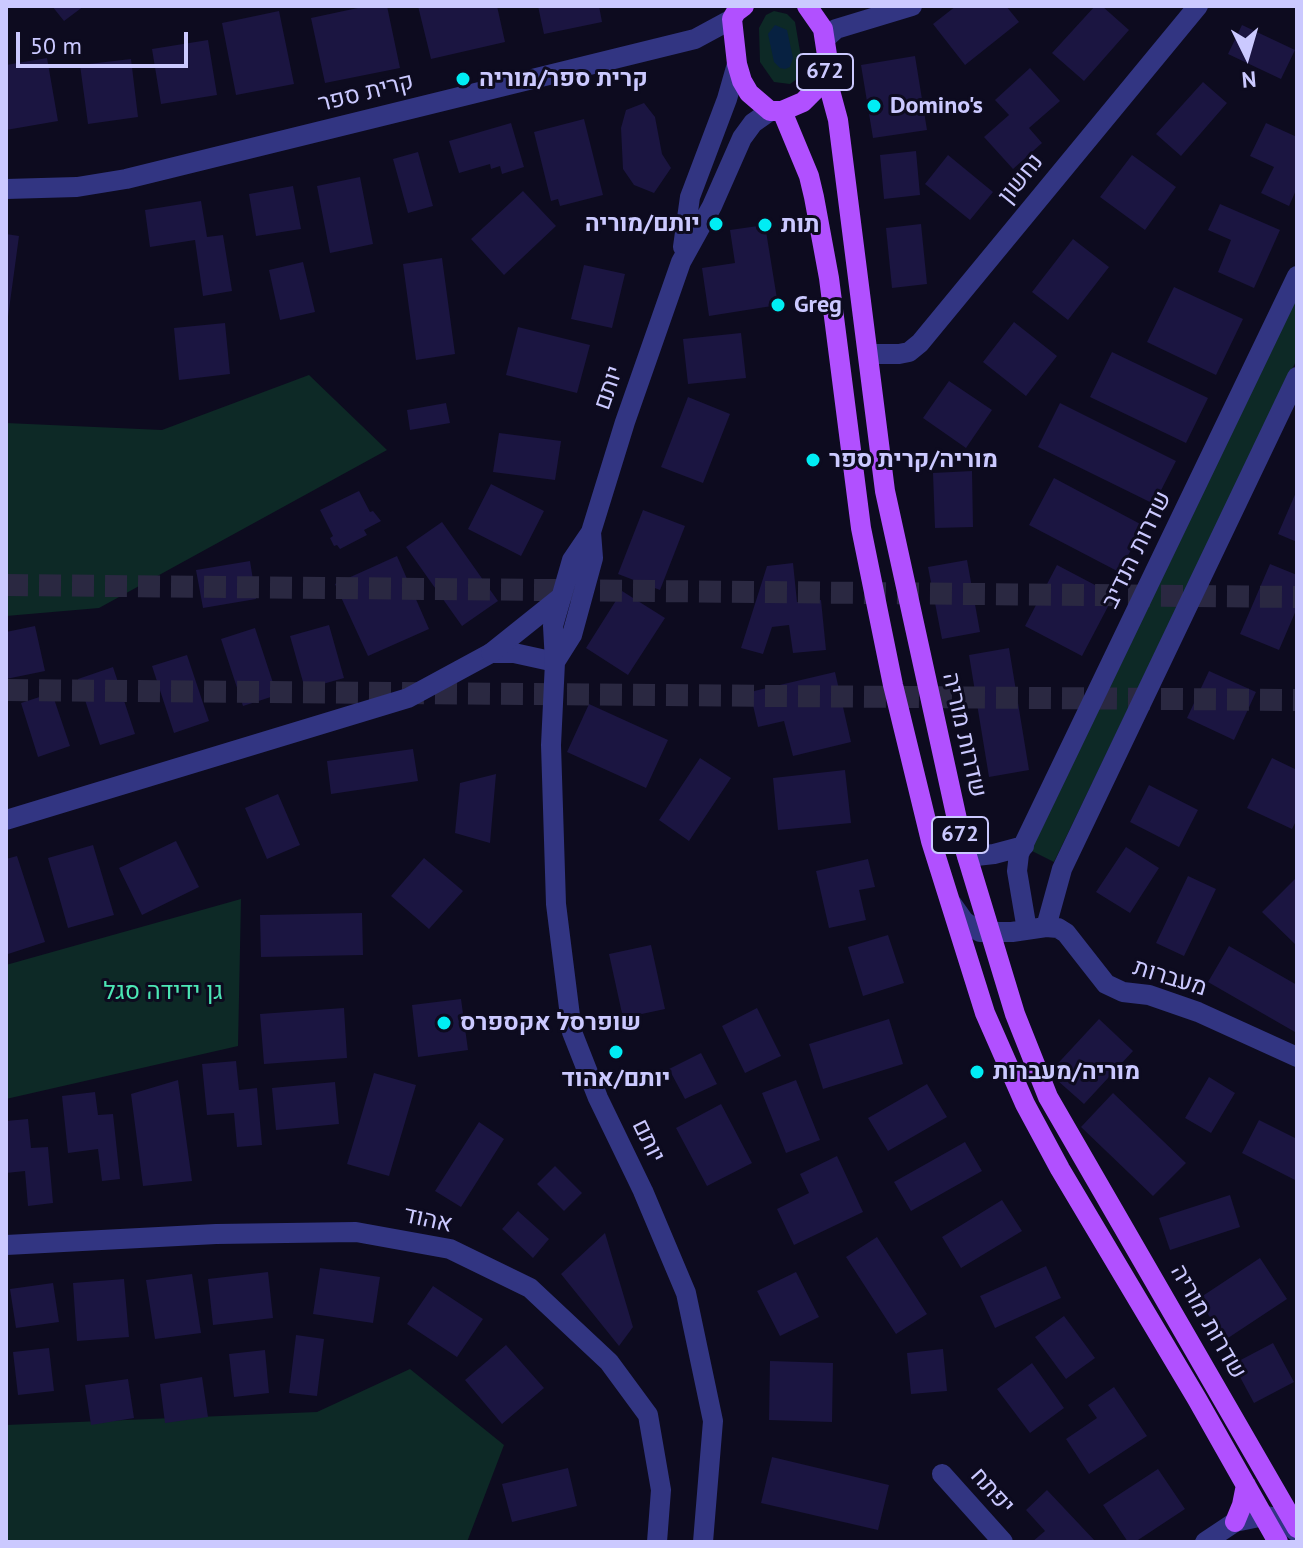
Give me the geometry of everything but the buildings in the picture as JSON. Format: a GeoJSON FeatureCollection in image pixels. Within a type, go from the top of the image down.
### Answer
{"type":"FeatureCollection","features":[{"type":"Feature","properties":{"kind":"main road","name":"672"},"geometry":{"type":"LineString","coordinates":[[737,11],[737,64],[742,81],[749,93],[776,111],[811,95],[825,72],[826,38],[809,7]]}},
{"type":"Feature","properties":{"kind":"main road","name":"שדרות מוריה"},"geometry":{"type":"LineString","coordinates":[[825,72],[838,120],[885,491],[926,687],[967,857],[1015,1014],[1048,1097],[1297,1530]]}},
{"type":"Feature","properties":{"kind":"main road","name":"שדרות מוריה"},"geometry":{"type":"LineString","coordinates":[[776,111],[809,176],[814,197],[829,278],[861,528],[893,685],[931,841],[985,1013],[1025,1104],[1060,1169],[1278,1542]]}},
{"type":"Feature","properties":{"kind":"main road"},"geometry":{"type":"LineString","coordinates":[[1235,1522],[1246,1485]]}},
{"type":"Feature","properties":{"kind":"street"},"geometry":{"type":"LineString","coordinates":[[826,38],[836,29],[912,6]]}},
{"type":"Feature","properties":{"kind":"street","name":"נחשון"},"geometry":{"type":"LineString","coordinates":[[869,354],[909,352],[920,343],[1198,6]]}},
{"type":"Feature","properties":{"kind":"street","name":"קרית ספר"},"geometry":{"type":"LineString","coordinates":[[6,189],[77,187],[126,179],[695,39],[737,11]]}},
{"type":"Feature","properties":{"kind":"street","name":"יותם"},"geometry":{"type":"LineString","coordinates":[[681,262],[690,197],[737,64]]}},
{"type":"Feature","properties":{"kind":"street","name":"יותם"},"geometry":{"type":"LineString","coordinates":[[703,1542],[713,1421],[686,1293],[643,1191],[598,1098],[572,1032],[556,904],[551,745],[555,662],[553,626],[572,560],[591,532],[633,398],[681,262],[712,206],[742,138],[753,123],[776,111]]}},
{"type":"Feature","properties":{"kind":"street","name":"שדרות הנדיב"},"geometry":{"type":"LineString","coordinates":[[1036,928],[1017,871],[1019,854],[1297,276]]}},
{"type":"Feature","properties":{"kind":"street"},"geometry":{"type":"LineString","coordinates":[[952,904],[970,927],[990,933],[1036,928],[1297,377]]}},
{"type":"Feature","properties":{"kind":"street","name":"יותם"},"geometry":{"type":"LineString","coordinates":[[555,662],[572,635],[593,558],[591,532]]}},
{"type":"Feature","properties":{"kind":"street"},"geometry":{"type":"LineString","coordinates":[[6,820],[408,698],[491,653],[561,597]]}},
{"type":"Feature","properties":{"kind":"street"},"geometry":{"type":"LineString","coordinates":[[491,653],[514,653],[555,662]]}},
{"type":"Feature","properties":{"kind":"street"},"geometry":{"type":"LineString","coordinates":[[967,857],[1024,846]]}},
{"type":"Feature","properties":{"kind":"street","name":"מעברות"},"geometry":{"type":"LineString","coordinates":[[1036,928],[1066,933],[1095,974],[1106,984],[1123,992],[1149,995],[1198,1012],[1297,1057]]}},
{"type":"Feature","properties":{"kind":"street","name":"אהוד"},"geometry":{"type":"LineString","coordinates":[[6,1245],[216,1234],[356,1232],[450,1249],[530,1288],[609,1362],[648,1415],[661,1490],[657,1542]]}},
{"type":"Feature","properties":{"kind":"street","name":"יפתח"},"geometry":{"type":"LineString","coordinates":[[942,1474],[1003,1542]]}},
{"type":"Feature","properties":{"kind":"street"},"geometry":{"type":"LineString","coordinates":[[1205,1542],[1235,1522],[1264,1516],[1279,1518],[1297,1530]]}},
{"type":"Feature","properties":{"kind":"green space"},"geometry":{"type":"Polygon","coordinates":[[[774,11],[787,14],[795,22],[802,63],[800,77],[790,84],[774,82],[760,62],[759,28],[766,15],[774,11]]]}},
{"type":"Feature","properties":{"kind":"green space"},"geometry":{"type":"Polygon","coordinates":[[[1297,297],[1297,359],[1054,862],[1030,850],[1297,297]]]}},
{"type":"Feature","properties":{"kind":"green space"},"geometry":{"type":"Polygon","coordinates":[[[309,375],[387,450],[99,608],[6,616],[6,423],[162,430],[309,375]]]}},
{"type":"Feature","properties":{"kind":"green space","name":"גן ידידה סגל"},"geometry":{"type":"Polygon","coordinates":[[[241,899],[238,1046],[6,1099],[6,965],[241,899]]]}},
{"type":"Feature","properties":{"kind":"green space"},"geometry":{"type":"Polygon","coordinates":[[[410,1369],[504,1445],[467,1542],[6,1542],[6,1425],[317,1412],[410,1369]]]}},
{"type":"Feature","properties":{"kind":"water"},"geometry":{"type":"Polygon","coordinates":[[[775,25],[787,30],[793,58],[790,67],[785,69],[774,62],[768,34],[775,25]]]}},
{"type":"Feature","properties":{"kind":"tunnel"},"geometry":{"type":"LineString","coordinates":[[6,585],[1297,597]]}},
{"type":"Feature","properties":{"kind":"tunnel"},"geometry":{"type":"LineString","coordinates":[[6,690],[1297,700]]}},
{"type":"Feature","properties":{"kind":"place","name":"קרית ספר/מוריה"},"geometry":{"type":"Point","coordinates":[463,79]}},
{"type":"Feature","properties":{"kind":"place","name":"Domino's"},"geometry":{"type":"Point","coordinates":[874,106]}},
{"type":"Feature","properties":{"kind":"place","name":"יותם/מוריה"},"geometry":{"type":"Point","coordinates":[716,224]}},
{"type":"Feature","properties":{"kind":"place","name":"תות"},"geometry":{"type":"Point","coordinates":[765,225]}},
{"type":"Feature","properties":{"kind":"place","name":"Greg"},"geometry":{"type":"Point","coordinates":[778,305]}},
{"type":"Feature","properties":{"kind":"place","name":"מוריה/קרית ספר"},"geometry":{"type":"Point","coordinates":[813,460]}},
{"type":"Feature","properties":{"kind":"place","name":"שופרסל אקספרס"},"geometry":{"type":"Point","coordinates":[444,1023]}},
{"type":"Feature","properties":{"kind":"place","name":"יותם/אהוד"},"geometry":{"type":"Point","coordinates":[616,1052]}},
{"type":"Feature","properties":{"kind":"place","name":"מוריה/מעברות"},"geometry":{"type":"Point","coordinates":[977,1072]}}]}
